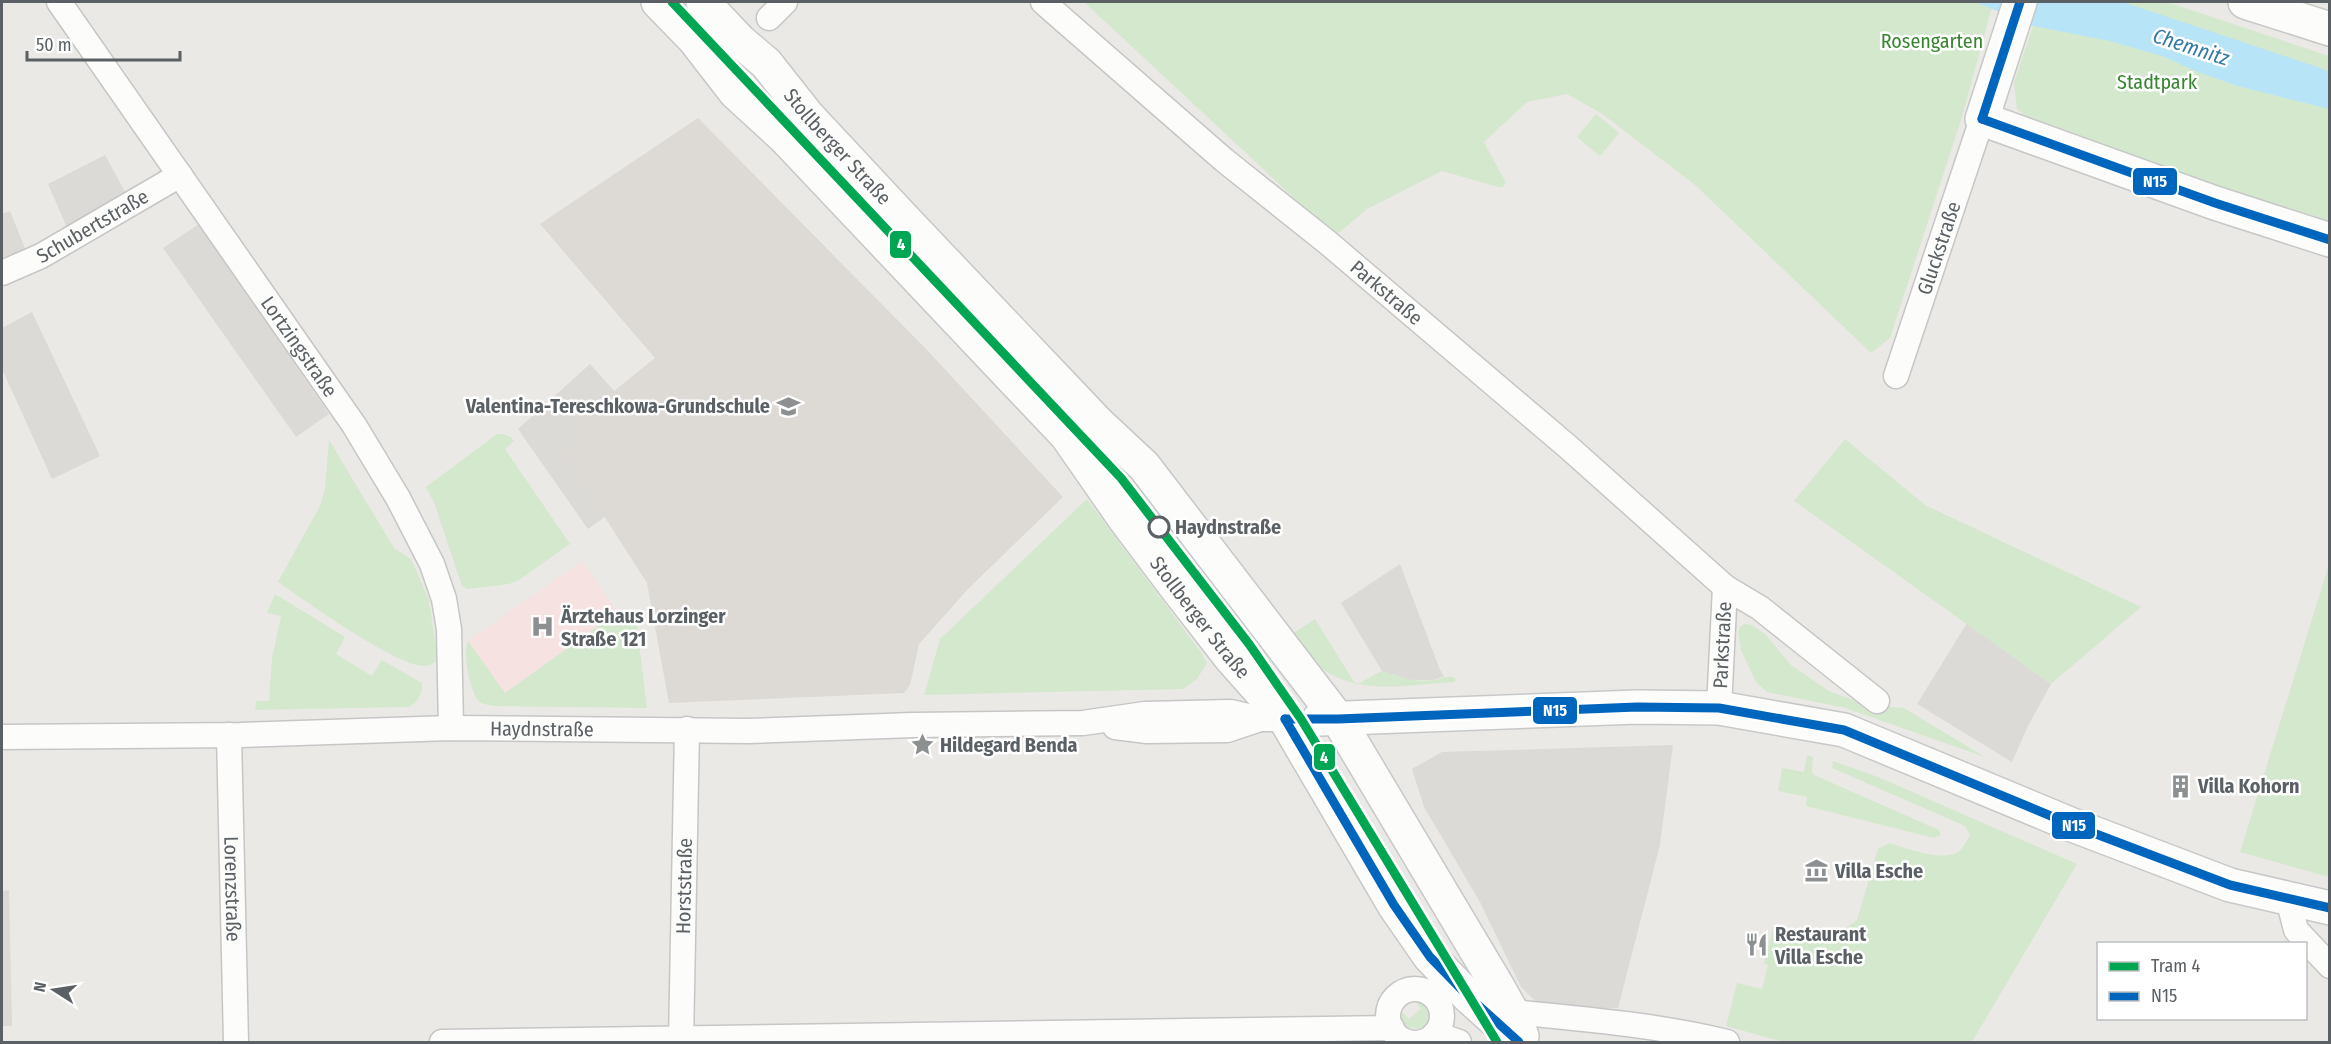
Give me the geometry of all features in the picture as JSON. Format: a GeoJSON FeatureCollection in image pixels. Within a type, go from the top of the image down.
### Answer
{"type":"FeatureCollection","features":[{"type":"Feature","properties":{"kind":"main road","name":"Stollberger Straße"},"geometry":{"type":"LineString","coordinates":[[658,2],[694,39],[735,92],[784,136],[1067,436],[1124,518],[1230,657],[1430,957],[1468,996],[1516,1027]]}},
{"type":"Feature","properties":{"kind":"main road","name":"Stollberger Straße"},"geometry":{"type":"LineString","coordinates":[[703,2],[741,42],[766,63],[807,115],[905,220],[1098,423],[1144,466],[1338,719],[1524,1042]]}},
{"type":"Feature","properties":{"kind":"main road"},"geometry":{"type":"LineString","coordinates":[[2245,2],[2330,29]]}},
{"type":"Feature","properties":{"kind":"main road"},"geometry":{"type":"LineString","coordinates":[[2016,13],[1982,119],[2215,202],[2330,240]]}},
{"type":"Feature","properties":{"kind":"main road","name":"Haydnstraße"},"geometry":{"type":"LineString","coordinates":[[1273,719],[1338,719],[1637,707],[1719,708]]}},
{"type":"Feature","properties":{"kind":"main road","name":"Parkstraße"},"geometry":{"type":"LineString","coordinates":[[1719,708],[1844,730],[2075,826],[2230,885],[2330,908]]}},
{"type":"Feature","properties":{"kind":"street","name":"Lortzingstraße"},"geometry":{"type":"LineString","coordinates":[[59,2],[354,425],[398,498],[432,564],[444,599],[449,629],[451,728]]}},
{"type":"Feature","properties":{"kind":"street","name":"Parkstraße"},"geometry":{"type":"LineString","coordinates":[[1043,2],[1224,160],[1327,242],[1566,446],[1725,586],[1760,608],[1877,701]]}},
{"type":"Feature","properties":{"kind":"street","name":"Gluckstraße"},"geometry":{"type":"LineString","coordinates":[[1896,376],[1982,119]]}},
{"type":"Feature","properties":{"kind":"street","name":"Schubertstraße"},"geometry":{"type":"LineString","coordinates":[[2,273],[41,256],[180,175]]}},
{"type":"Feature","properties":{"kind":"street","name":"Parkstraße"},"geometry":{"type":"LineString","coordinates":[[1719,708],[1725,586]]}},
{"type":"Feature","properties":{"kind":"street","name":"Haydnstraße"},"geometry":{"type":"LineString","coordinates":[[2,737],[230,735],[451,728],[749,731],[913,724],[1083,723],[1144,714],[1210,712],[1231,712],[1273,719]]}},
{"type":"Feature","properties":{"kind":"street","name":"Horststraße"},"geometry":{"type":"LineString","coordinates":[[681,1041],[687,729]]}},
{"type":"Feature","properties":{"kind":"street","name":"Lorenzstraße"},"geometry":{"type":"LineString","coordinates":[[230,735],[236,1042]]}},
{"type":"Feature","properties":{"kind":"street"},"geometry":{"type":"LineString","coordinates":[[2288,899],[2296,930],[2330,966]]}},
{"type":"Feature","properties":{"kind":"street"},"geometry":{"type":"LineString","coordinates":[[1418,989],[1432,995],[1440,1004],[1442,1018],[1435,1034],[1423,1041],[1407,1041],[1401,1038],[1392,1029],[1389,1015],[1392,1003],[1405,991],[1418,989]]}},
{"type":"Feature","properties":{"kind":"street"},"geometry":{"type":"LineString","coordinates":[[1516,1027],[1607,1022],[1696,1035],[1726,1042]]}},
{"type":"Feature","properties":{"kind":"street"},"geometry":{"type":"LineString","coordinates":[[442,1042],[681,1041],[1392,1029]]}},
{"type":"Feature","properties":{"kind":"street"},"geometry":{"type":"LineString","coordinates":[[1435,1034],[1459,1042]]}},
{"type":"Feature","properties":{"kind":"shaded area","name":"Valentina-Tereschkowa-Grundschule"},"geometry":{"type":"Polygon","coordinates":[[[698,118],[928,351],[1063,497],[968,589],[919,644],[910,685],[904,693],[669,703],[647,583],[563,452],[576,438],[578,420],[655,358],[540,224],[698,118]]]}},
{"type":"Feature","properties":{"kind":"shaded area"},"geometry":{"type":"Polygon","coordinates":[[[105,155],[129,199],[69,232],[48,184],[105,155]]]}},
{"type":"Feature","properties":{"kind":"shaded area"},"geometry":{"type":"Polygon","coordinates":[[[10,211],[28,256],[2,267],[2,214],[10,211]]]}},
{"type":"Feature","properties":{"kind":"shaded area"},"geometry":{"type":"Polygon","coordinates":[[[199,224],[329,414],[296,437],[163,248],[199,224]]]}},
{"type":"Feature","properties":{"kind":"shaded area"},"geometry":{"type":"Polygon","coordinates":[[[32,312],[100,456],[52,479],[2,369],[2,328],[32,312]]]}},
{"type":"Feature","properties":{"kind":"shaded area"},"geometry":{"type":"Polygon","coordinates":[[[590,364],[615,392],[578,420],[576,438],[564,452],[606,516],[588,529],[518,429],[590,364]]]}},
{"type":"Feature","properties":{"kind":"shaded area","name":"Ärztehaus Lorzinger Straße 121"},"geometry":{"type":"Polygon","coordinates":[[[582,561],[618,612],[505,693],[468,641],[582,561]]]}},
{"type":"Feature","properties":{"kind":"shaded area"},"geometry":{"type":"Polygon","coordinates":[[[1400,564],[1444,676],[1433,680],[1410,680],[1382,671],[1341,603],[1400,564]]]}},
{"type":"Feature","properties":{"kind":"shaded area"},"geometry":{"type":"Polygon","coordinates":[[[1967,623],[2051,684],[2012,762],[1917,704],[1967,623]]]}},
{"type":"Feature","properties":{"kind":"shaded area"},"geometry":{"type":"Polygon","coordinates":[[[1673,745],[1660,845],[1618,1008],[1544,1010],[1521,987],[1480,902],[1424,807],[1412,769],[1442,752],[1673,745]]]}},
{"type":"Feature","properties":{"kind":"shaded area"},"geometry":{"type":"Polygon","coordinates":[[[9,890],[12,1026],[2,1026],[2,891],[9,890]]]}},
{"type":"Feature","properties":{"kind":"green space","name":"Rosengarten"},"geometry":{"type":"Polygon","coordinates":[[[1084,2],[1974,2],[1992,7],[1962,117],[1890,338],[1871,353],[1695,185],[1601,113],[1567,94],[1527,102],[1484,142],[1506,183],[1502,188],[1442,171],[1367,209],[1335,236],[1084,2]]]}},
{"type":"Feature","properties":{"kind":"green space","name":"Stadtpark"},"geometry":{"type":"Polygon","coordinates":[[[2041,2],[2167,2],[2329,56],[2329,222],[2044,128],[2032,122],[2017,109],[2014,83],[2041,2]]]}},
{"type":"Feature","properties":{"kind":"green space"},"geometry":{"type":"Polygon","coordinates":[[[1596,114],[1619,133],[1600,156],[1577,137],[1596,114]]]}},
{"type":"Feature","properties":{"kind":"green space"},"geometry":{"type":"Polygon","coordinates":[[[497,434],[507,435],[514,441],[505,449],[570,544],[519,580],[509,584],[467,589],[462,586],[435,505],[426,487],[497,434]]]}},
{"type":"Feature","properties":{"kind":"green space"},"geometry":{"type":"Polygon","coordinates":[[[1845,439],[1925,505],[2141,607],[2051,684],[1794,501],[1845,439]]]}},
{"type":"Feature","properties":{"kind":"green space"},"geometry":{"type":"Polygon","coordinates":[[[329,440],[394,548],[411,559],[429,600],[438,661],[435,663],[424,666],[393,655],[350,631],[278,582],[320,506],[325,489],[329,440]]]}},
{"type":"Feature","properties":{"kind":"green space"},"geometry":{"type":"Polygon","coordinates":[[[1087,499],[1200,651],[1207,663],[1197,679],[1183,689],[924,695],[940,639],[1087,499]]]}},
{"type":"Feature","properties":{"kind":"green space"},"geometry":{"type":"Polygon","coordinates":[[[2329,564],[2330,877],[2240,852],[2329,564]]]}},
{"type":"Feature","properties":{"kind":"green space"},"geometry":{"type":"Polygon","coordinates":[[[275,594],[345,637],[336,654],[372,676],[382,660],[422,683],[422,691],[417,700],[409,707],[255,710],[256,701],[269,701],[272,658],[281,616],[267,613],[275,594]]]}},
{"type":"Feature","properties":{"kind":"green space"},"geometry":{"type":"Polygon","coordinates":[[[618,612],[629,615],[637,627],[647,708],[494,706],[481,703],[476,698],[470,682],[467,663],[468,641],[505,693],[618,612]]]}},
{"type":"Feature","properties":{"kind":"green space"},"geometry":{"type":"Polygon","coordinates":[[[1315,619],[1355,683],[1328,673],[1287,637],[1315,619]]]}},
{"type":"Feature","properties":{"kind":"green space"},"geometry":{"type":"Polygon","coordinates":[[[1745,624],[1752,625],[1766,635],[1791,665],[1829,691],[1867,705],[1904,708],[1985,757],[1845,708],[1767,692],[1756,682],[1741,650],[1738,632],[1745,624]]]}},
{"type":"Feature","properties":{"kind":"green space"},"geometry":{"type":"Polygon","coordinates":[[[1382,671],[1420,681],[1447,677],[1456,679],[1454,682],[1393,686],[1358,684],[1382,671]]]}},
{"type":"Feature","properties":{"kind":"green space"},"geometry":{"type":"Polygon","coordinates":[[[1807,755],[1813,757],[1812,772],[1814,775],[1939,830],[1941,835],[1934,838],[1806,806],[1807,797],[1778,791],[1782,768],[1804,772],[1807,755]]]}},
{"type":"Feature","properties":{"kind":"green space"},"geometry":{"type":"Polygon","coordinates":[[[1833,761],[1878,777],[2077,864],[1972,1042],[1784,1042],[1726,1026],[1737,983],[1762,989],[1768,965],[1764,964],[1773,927],[1814,935],[1836,936],[1857,920],[1878,849],[1890,843],[1944,856],[1960,850],[1970,835],[1965,826],[1832,768],[1833,761]]]}},
{"type":"Feature","properties":{"kind":"green space"},"geometry":{"type":"Polygon","coordinates":[[[1414,1000],[1425,1003],[1429,1007],[1432,1020],[1424,1027],[1403,1028],[1397,1020],[1402,1012],[1409,1019],[1421,1009],[1414,1000]]]}},
{"type":"Feature","properties":{"kind":"water","name":"Chemnitz"},"geometry":{"type":"Polygon","coordinates":[[[1975,2],[2123,2],[2329,71],[2329,109],[2238,86],[2200,73],[2162,56],[2110,41],[2033,26],[1975,2]]]}},
{"type":"Feature","properties":{"kind":"tram line","name":"4"},"geometry":{"type":"LineString","coordinates":[[672,2],[1121,478],[1249,644],[1301,719],[1497,1042]]}},
{"type":"Feature","properties":{"kind":"transit line","name":"N15"},"geometry":{"type":"LineString","coordinates":[[1982,119],[2020,2]]}},
{"type":"Feature","properties":{"kind":"transit line","name":"N15"},"geometry":{"type":"LineString","coordinates":[[1982,119],[2215,203],[2330,240]]}},
{"type":"Feature","properties":{"kind":"transit line","name":"N15"},"geometry":{"type":"LineString","coordinates":[[1285,719],[1338,719],[1637,707],[1719,708],[1844,730],[2075,826],[2230,885],[2330,908]]}},
{"type":"Feature","properties":{"kind":"transit line","name":"N15"},"geometry":{"type":"LineString","coordinates":[[1285,719],[1394,905],[1430,957],[1468,996],[1519,1042]]}},
{"type":"Feature","properties":{"kind":"place","name":"Valentina-Tereschkowa-Grundschule"},"geometry":{"type":"Point","coordinates":[788,406]}},
{"type":"Feature","properties":{"kind":"place","name":"Haydnstraße"},"geometry":{"type":"Point","coordinates":[1159,527]}},
{"type":"Feature","properties":{"kind":"place","name":"Ärztehaus Lorzinger Straße 121"},"geometry":{"type":"Point","coordinates":[543,627]}},
{"type":"Feature","properties":{"kind":"place","name":"Hildegard Benda"},"geometry":{"type":"Point","coordinates":[922,745]}},
{"type":"Feature","properties":{"kind":"place","name":"Villa Kohorn"},"geometry":{"type":"Point","coordinates":[2180,786]}},
{"type":"Feature","properties":{"kind":"place","name":"Villa Esche"},"geometry":{"type":"Point","coordinates":[1817,871]}},
{"type":"Feature","properties":{"kind":"place","name":"Restaurant Villa Esche"},"geometry":{"type":"Point","coordinates":[1757,945]}}]}
